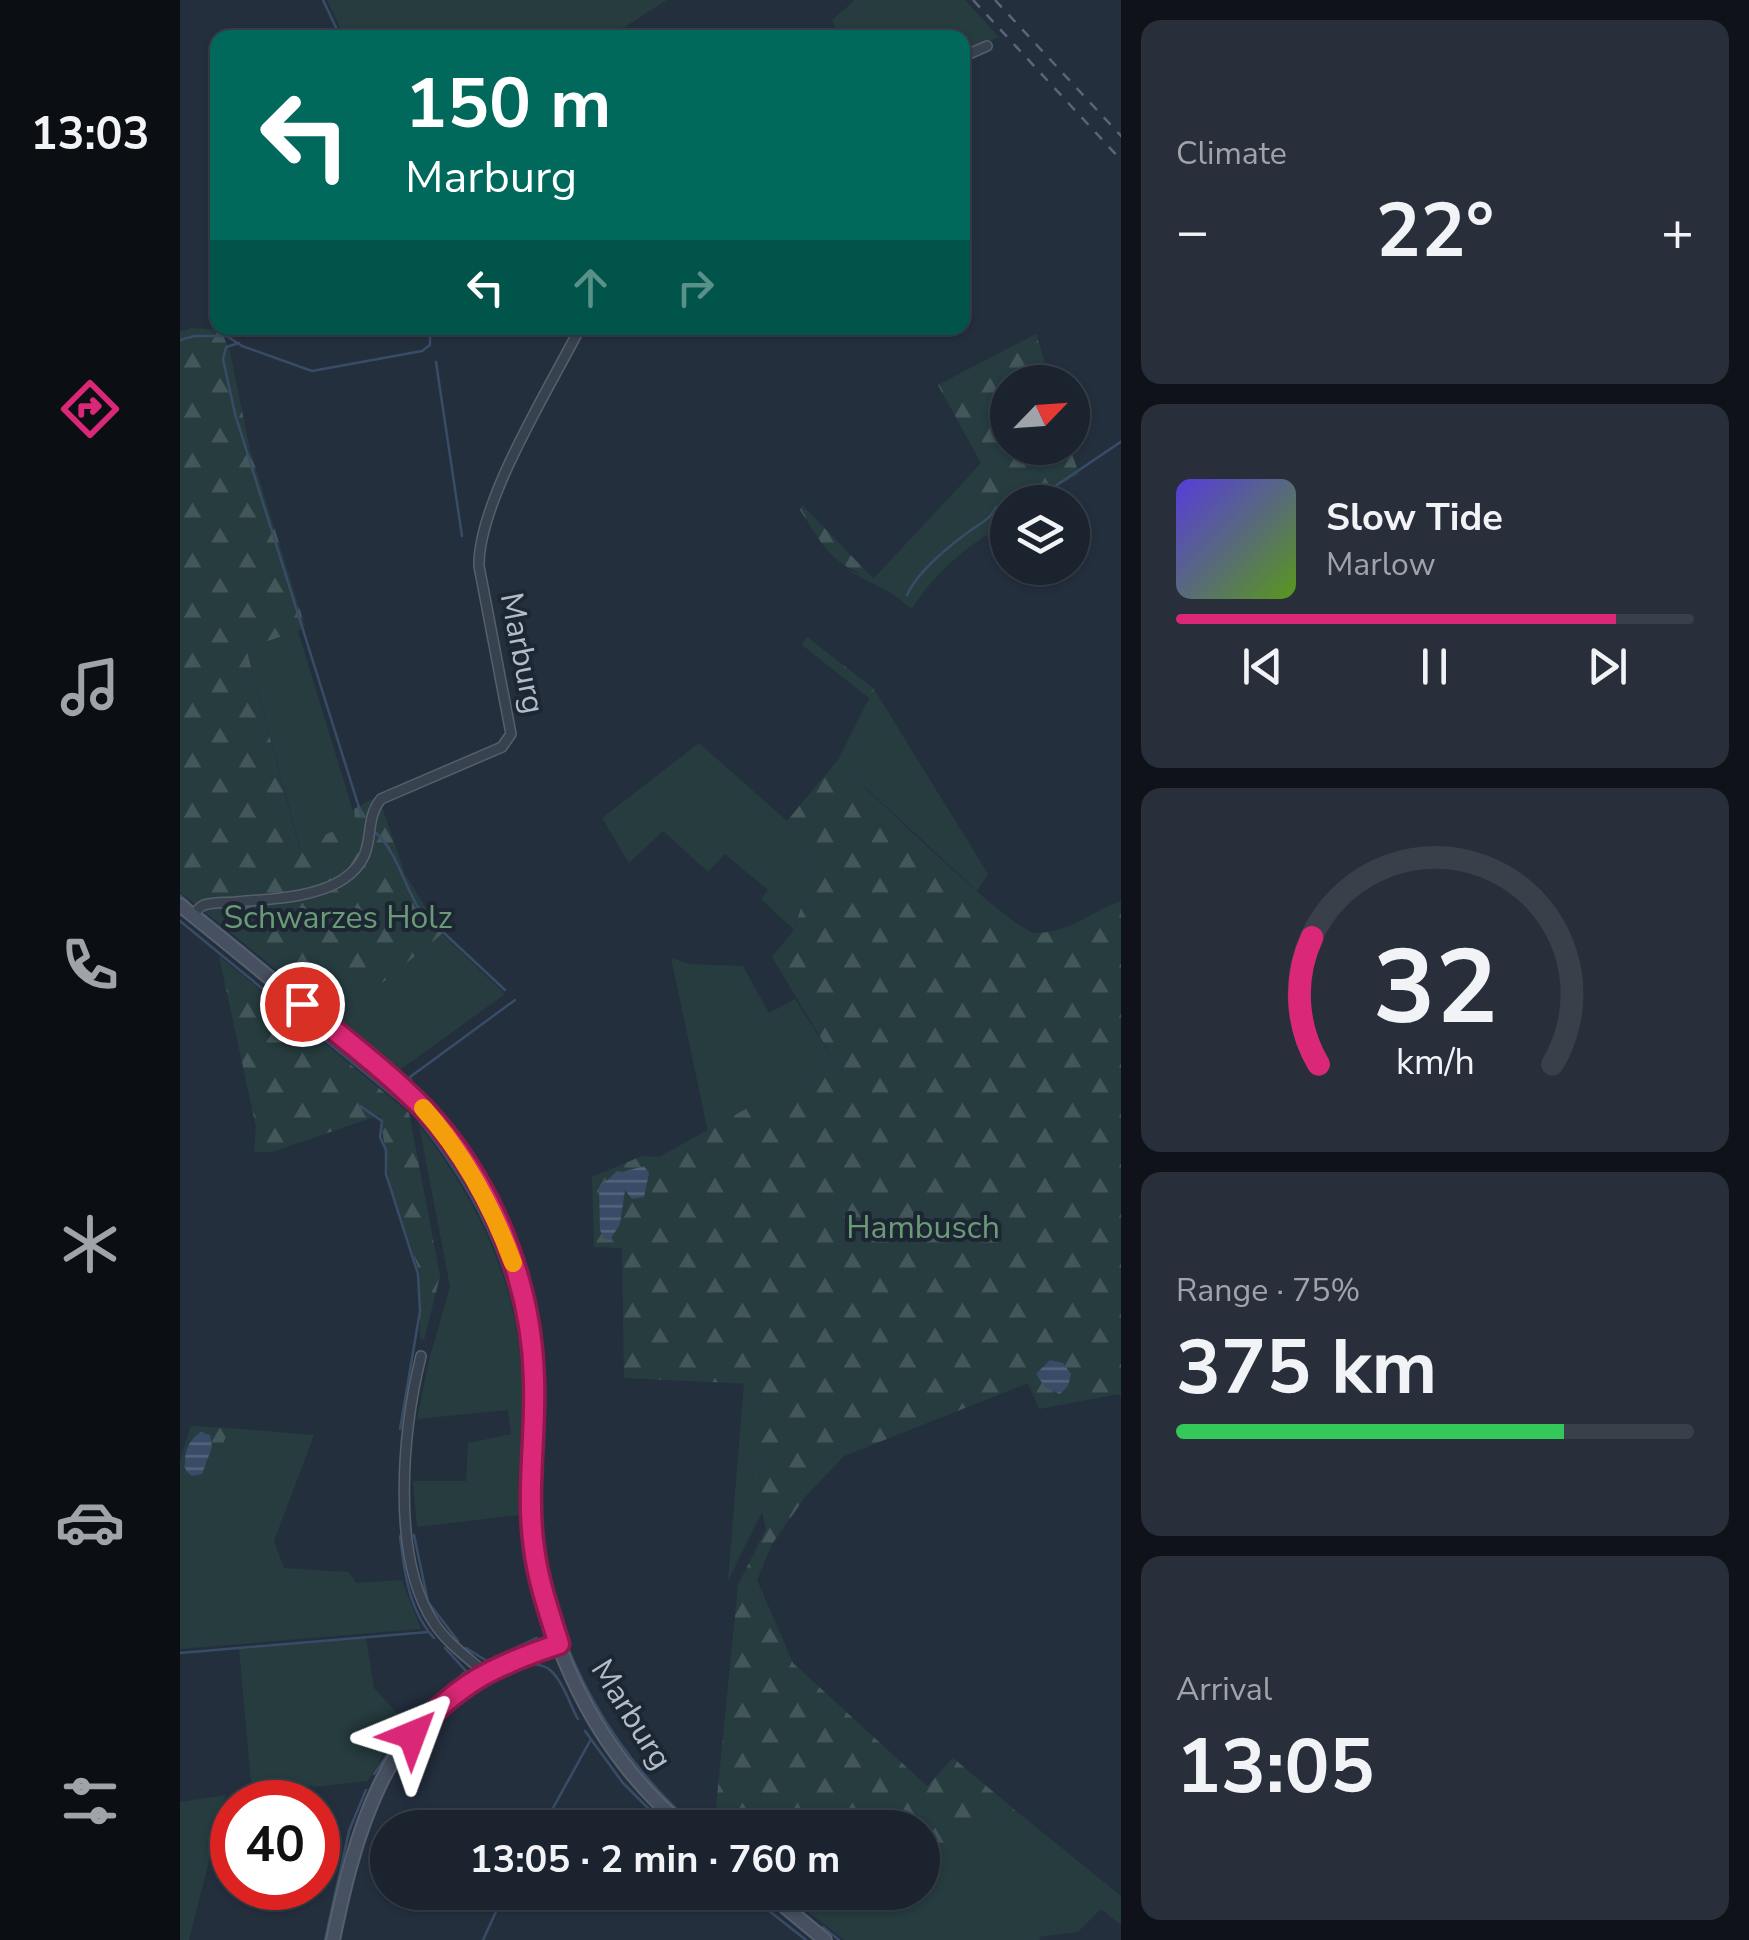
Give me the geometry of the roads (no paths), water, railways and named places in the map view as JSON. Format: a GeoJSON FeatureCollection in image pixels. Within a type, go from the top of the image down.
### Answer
{"type":"FeatureCollection","features":[{"type":"Feature","properties":{"kind":"street"},"geometry":{"type":"LineString","coordinates":[[970,53],[987,46]]}},
{"type":"Feature","properties":{"kind":"street","name":"Marburg"},"geometry":{"type":"LineString","coordinates":[[193,915],[203,905],[271,899],[341,881],[359,866],[370,847],[374,808],[381,799],[502,747],[507,741],[511,734],[479,566],[481,540],[497,491],[576,335]]}},
{"type":"Feature","properties":{"kind":"street","name":"Marburg"},"geometry":{"type":"LineString","coordinates":[[180,905],[421,1106],[455,1147],[484,1193],[519,1278],[528,1320],[534,1380],[533,1546],[542,1592],[559,1644],[585,1700],[619,1757],[667,1810]]}},
{"type":"Feature","properties":{"kind":"street"},"geometry":{"type":"LineString","coordinates":[[422,1356],[407,1437],[404,1506],[414,1575],[434,1624],[484,1672]]}},
{"type":"Feature","properties":{"kind":"street"},"geometry":{"type":"LineString","coordinates":[[333,1940],[356,1838],[390,1765],[438,1706],[484,1672],[559,1644]]}},
{"type":"Feature","properties":{"kind":"street"},"geometry":{"type":"LineString","coordinates":[[789,1910],[826,1940]]}},
{"type":"Feature","properties":{"kind":"water"},"geometry":{"type":"Polygon","coordinates":[[[644,1166],[649,1173],[644,1197],[632,1199],[625,1190],[620,1224],[610,1240],[604,1238],[600,1230],[599,1188],[617,1171],[644,1166]]]}},
{"type":"Feature","properties":{"kind":"water"},"geometry":{"type":"Polygon","coordinates":[[[1050,1360],[1063,1363],[1071,1374],[1068,1386],[1060,1394],[1045,1387],[1036,1374],[1050,1360]]]}},
{"type":"Feature","properties":{"kind":"water"},"geometry":{"type":"Polygon","coordinates":[[[201,1432],[210,1435],[212,1447],[202,1474],[192,1476],[186,1471],[186,1454],[189,1444],[201,1432]]]}},
{"type":"Feature","properties":{"kind":"waterway"},"geometry":{"type":"LineString","coordinates":[[323,0],[337,30]]}},
{"type":"Feature","properties":{"kind":"waterway"},"geometry":{"type":"LineString","coordinates":[[180,340],[227,336],[242,346],[312,371],[422,351],[430,345],[430,335]]}},
{"type":"Feature","properties":{"kind":"waterway"},"geometry":{"type":"LineString","coordinates":[[239,343],[226,347],[223,359],[235,414],[362,817]]}},
{"type":"Feature","properties":{"kind":"waterway"},"geometry":{"type":"LineString","coordinates":[[436,362],[462,536]]}},
{"type":"Feature","properties":{"kind":"waterway"},"geometry":{"type":"LineString","coordinates":[[1057,485],[1121,442]]}},
{"type":"Feature","properties":{"kind":"waterway"},"geometry":{"type":"LineString","coordinates":[[907,595],[936,558],[990,516]]}},
{"type":"Feature","properties":{"kind":"waterway"},"geometry":{"type":"LineString","coordinates":[[376,833],[431,924],[505,990]]}},
{"type":"Feature","properties":{"kind":"waterway"},"geometry":{"type":"LineString","coordinates":[[180,895],[189,903]]}},
{"type":"Feature","properties":{"kind":"waterway"},"geometry":{"type":"LineString","coordinates":[[204,915],[395,1071]]}},
{"type":"Feature","properties":{"kind":"waterway"},"geometry":{"type":"LineString","coordinates":[[180,921],[410,1110]]}},
{"type":"Feature","properties":{"kind":"waterway"},"geometry":{"type":"LineString","coordinates":[[515,1000],[410,1077],[412,1085],[440,1114],[487,1181],[520,1256],[531,1295],[542,1375],[541,1542],[559,1623],[574,1662],[615,1735],[678,1810]]}},
{"type":"Feature","properties":{"kind":"waterway"},"geometry":{"type":"LineString","coordinates":[[360,1106],[382,1121],[380,1137],[386,1150],[386,1174],[418,1274],[420,1311],[400,1429]]}},
{"type":"Feature","properties":{"kind":"waterway"},"geometry":{"type":"LineString","coordinates":[[420,1122],[479,1211],[515,1309],[524,1381],[520,1496]]}},
{"type":"Feature","properties":{"kind":"waterway"},"geometry":{"type":"LineString","coordinates":[[414,1535],[428,1602],[458,1641]]}},
{"type":"Feature","properties":{"kind":"waterway"},"geometry":{"type":"LineString","coordinates":[[400,1536],[413,1603],[434,1638]]}},
{"type":"Feature","properties":{"kind":"waterway"},"geometry":{"type":"LineString","coordinates":[[180,1653],[428,1632]]}},
{"type":"Feature","properties":{"kind":"waterway"},"geometry":{"type":"LineString","coordinates":[[466,1648],[487,1661],[537,1638]]}},
{"type":"Feature","properties":{"kind":"waterway"},"geometry":{"type":"LineString","coordinates":[[374,1774],[408,1725],[466,1671],[445,1648]]}},
{"type":"Feature","properties":{"kind":"waterway"},"geometry":{"type":"LineString","coordinates":[[455,1701],[515,1668],[540,1665],[559,1680],[578,1719]]}},
{"type":"Feature","properties":{"kind":"waterway"},"geometry":{"type":"LineString","coordinates":[[585,1731],[623,1783],[650,1810]]}},
{"type":"Feature","properties":{"kind":"waterway"},"geometry":{"type":"LineString","coordinates":[[552,1810],[590,1741]]}},
{"type":"Feature","properties":{"kind":"waterway"},"geometry":{"type":"LineString","coordinates":[[325,1940],[349,1831],[366,1790]]}},
{"type":"Feature","properties":{"kind":"waterway"},"geometry":{"type":"LineString","coordinates":[[483,1940],[497,1910]]}},
{"type":"Feature","properties":{"kind":"waterway"},"geometry":{"type":"LineString","coordinates":[[768,1910],[806,1940]]}},
{"type":"Feature","properties":{"kind":"waterway"},"geometry":{"type":"LineString","coordinates":[[823,1927],[839,1940]]}},
{"type":"Feature","properties":{"kind":"railway"},"geometry":{"type":"LineString","coordinates":[[973,0],[1121,160]]}},
{"type":"Feature","properties":{"kind":"railway"},"geometry":{"type":"LineString","coordinates":[[995,0],[1121,136]]}},
{"type":"Feature","properties":{"kind":"park label","name":"Schwarzes Holz"},"geometry":{"type":"Point","coordinates":[338,917]}},
{"type":"Feature","properties":{"kind":"park label","name":"Hambusch"},"geometry":{"type":"Point","coordinates":[923,1227]}}]}
